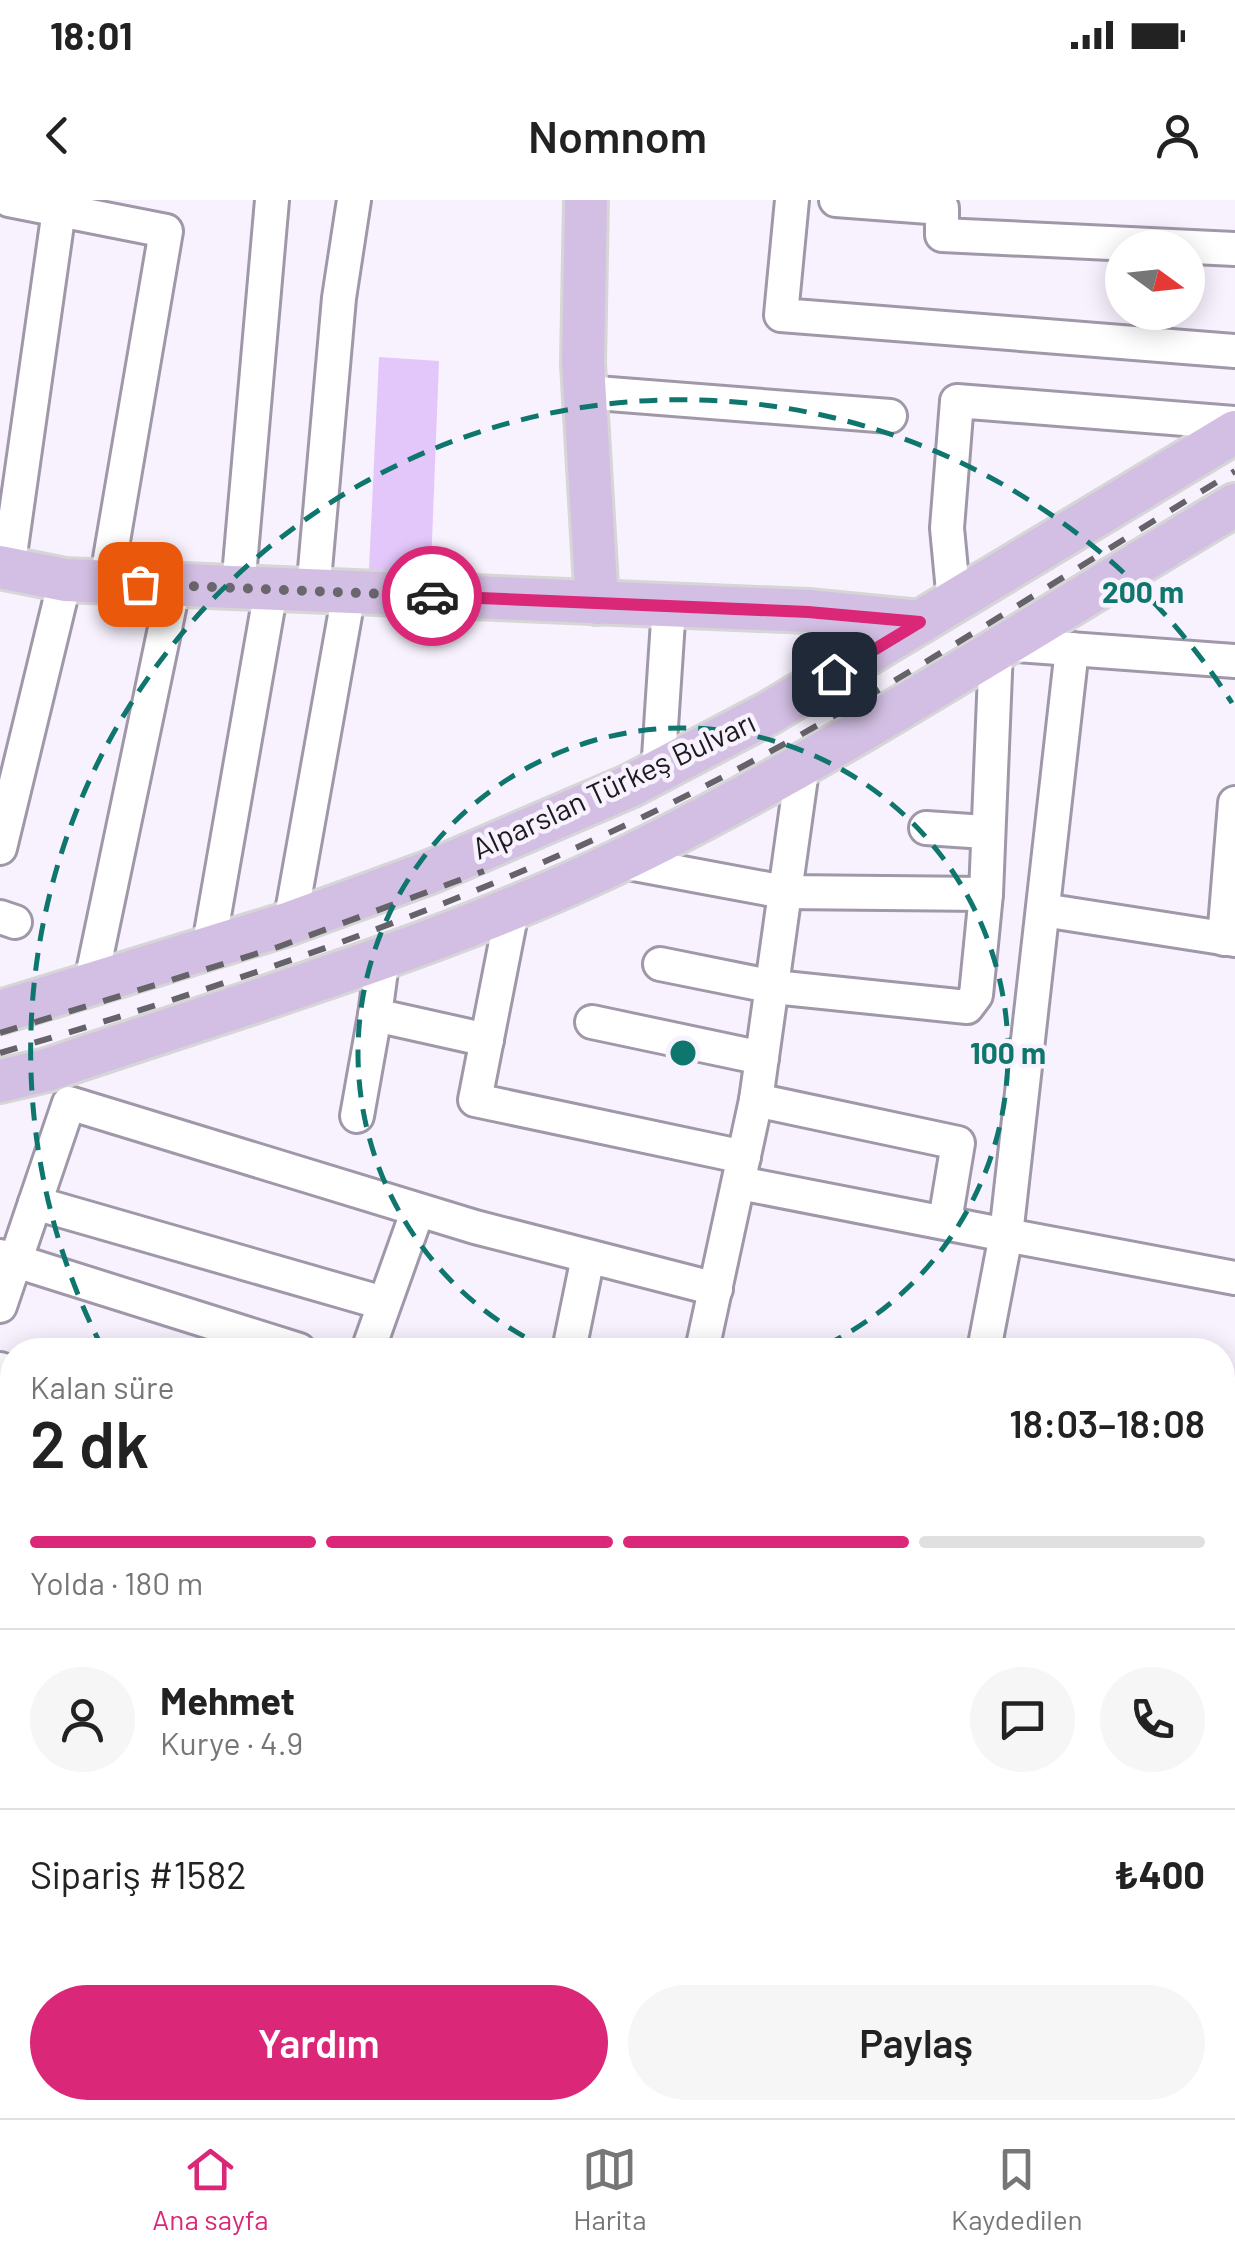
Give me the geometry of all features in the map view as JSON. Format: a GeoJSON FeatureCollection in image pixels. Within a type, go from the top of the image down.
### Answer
{"type":"FeatureCollection","features":[{"type":"Feature","properties":{"kind":"main road"},"geometry":{"type":"LineString","coordinates":[[586,200],[584,392],[596,603]]}},
{"type":"Feature","properties":{"kind":"main road","name":"Alparslan Türkeş Bulvarı"},"geometry":{"type":"LineString","coordinates":[[0,1012],[208,950],[430,872],[658,772],[769,713],[1235,432]]}},
{"type":"Feature","properties":{"kind":"main road","name":"Alparslan Türkeş Bulvarı"},"geometry":{"type":"LineString","coordinates":[[0,1081],[64,1084],[618,861],[803,763],[1235,505]]}},
{"type":"Feature","properties":{"kind":"main road"},"geometry":{"type":"LineString","coordinates":[[4,568],[85,581],[293,591],[937,612]]}},
{"type":"Feature","properties":{"kind":"street"},"geometry":{"type":"LineString","coordinates":[[0,848],[85,581],[166,231],[9,200]]}},
{"type":"Feature","properties":{"kind":"street"},"geometry":{"type":"LineString","coordinates":[[272,200],[293,591],[290,923]]}},
{"type":"Feature","properties":{"kind":"street"},"geometry":{"type":"LineString","coordinates":[[208,950],[293,591],[354,200]]}},
{"type":"Feature","properties":{"kind":"street"},"geometry":{"type":"LineString","coordinates":[[792,200],[781,315],[1235,351]]}},
{"type":"Feature","properties":{"kind":"street"},"geometry":{"type":"LineString","coordinates":[[836,200],[942,208],[942,235],[1235,249]]}},
{"type":"Feature","properties":{"kind":"street"},"geometry":{"type":"LineString","coordinates":[[4,568],[60,210]]}},
{"type":"Feature","properties":{"kind":"street"},"geometry":{"type":"LineString","coordinates":[[584,392],[890,416]]}},
{"type":"Feature","properties":{"kind":"street"},"geometry":{"type":"LineString","coordinates":[[937,612],[957,401],[1235,422]]}},
{"type":"Feature","properties":{"kind":"street"},"geometry":{"type":"LineString","coordinates":[[90,986],[174,585]]}},
{"type":"Feature","properties":{"kind":"street"},"geometry":{"type":"LineString","coordinates":[[658,772],[669,606]]}},
{"type":"Feature","properties":{"kind":"street"},"geometry":{"type":"LineString","coordinates":[[660,964],[774,987],[967,1007],[976,995],[986,894],[986,832],[999,646],[1234,653]]}},
{"type":"Feature","properties":{"kind":"street"},"geometry":{"type":"LineString","coordinates":[[986,1338],[1006,1235],[1072,649]]}},
{"type":"Feature","properties":{"kind":"street"},"geometry":{"type":"LineString","coordinates":[[705,1338],[756,1100],[803,763]]}},
{"type":"Feature","properties":{"kind":"street"},"geometry":{"type":"LineString","coordinates":[[1043,910],[1230,940],[1235,803]]}},
{"type":"Feature","properties":{"kind":"street"},"geometry":{"type":"LineString","coordinates":[[926,828],[986,832]]}},
{"type":"Feature","properties":{"kind":"street"},"geometry":{"type":"LineString","coordinates":[[618,861],[784,892],[986,894]]}},
{"type":"Feature","properties":{"kind":"street"},"geometry":{"type":"LineString","coordinates":[[513,906],[475,1100],[945,1221],[1235,1278]]}},
{"type":"Feature","properties":{"kind":"street"},"geometry":{"type":"LineString","coordinates":[[357,1116],[376,1015],[382,956]]}},
{"type":"Feature","properties":{"kind":"street"},"geometry":{"type":"LineString","coordinates":[[376,1015],[487,1040]]}},
{"type":"Feature","properties":{"kind":"street"},"geometry":{"type":"LineString","coordinates":[[592,1022],[762,1058]]}},
{"type":"Feature","properties":{"kind":"street"},"geometry":{"type":"LineString","coordinates":[[0,1306],[8,1259],[35,1203],[64,1084],[418,1210],[716,1289]]}},
{"type":"Feature","properties":{"kind":"street"},"geometry":{"type":"LineString","coordinates":[[756,1100],[958,1143],[945,1221]]}},
{"type":"Feature","properties":{"kind":"street"},"geometry":{"type":"LineString","coordinates":[[35,1203],[383,1302]]}},
{"type":"Feature","properties":{"kind":"street"},"geometry":{"type":"LineString","coordinates":[[372,1338],[418,1210]]}},
{"type":"Feature","properties":{"kind":"street"},"geometry":{"type":"LineString","coordinates":[[572,1338],[588,1257]]}},
{"type":"Feature","properties":{"kind":"street"},"geometry":{"type":"LineString","coordinates":[[8,1259],[261,1338]]}},
{"type":"Feature","properties":{"kind":"street"},"geometry":{"type":"LineString","coordinates":[[1235,2100],[1235,2117]]}},
{"type":"Feature","properties":{"kind":"shaded area"},"geometry":{"type":"Polygon","coordinates":[[[379,357],[439,361],[430,592],[368,590],[379,357]]]}},
{"type":"Feature","properties":{"kind":"railway"},"geometry":{"type":"LineString","coordinates":[[0,1053],[328,947],[490,885],[647,815],[872,694],[1235,471]]}},
{"type":"Feature","properties":{"kind":"railway"},"geometry":{"type":"LineString","coordinates":[[0,1033],[278,947],[484,871]]}},
{"type":"Feature","properties":{"kind":"way so far"},"geometry":{"type":"LineString","coordinates":[[140,584],[432,596]]}},
{"type":"Feature","properties":{"kind":"route"},"geometry":{"type":"LineString","coordinates":[[432,596],[808,612],[920,622],[834,674]]}}]}
